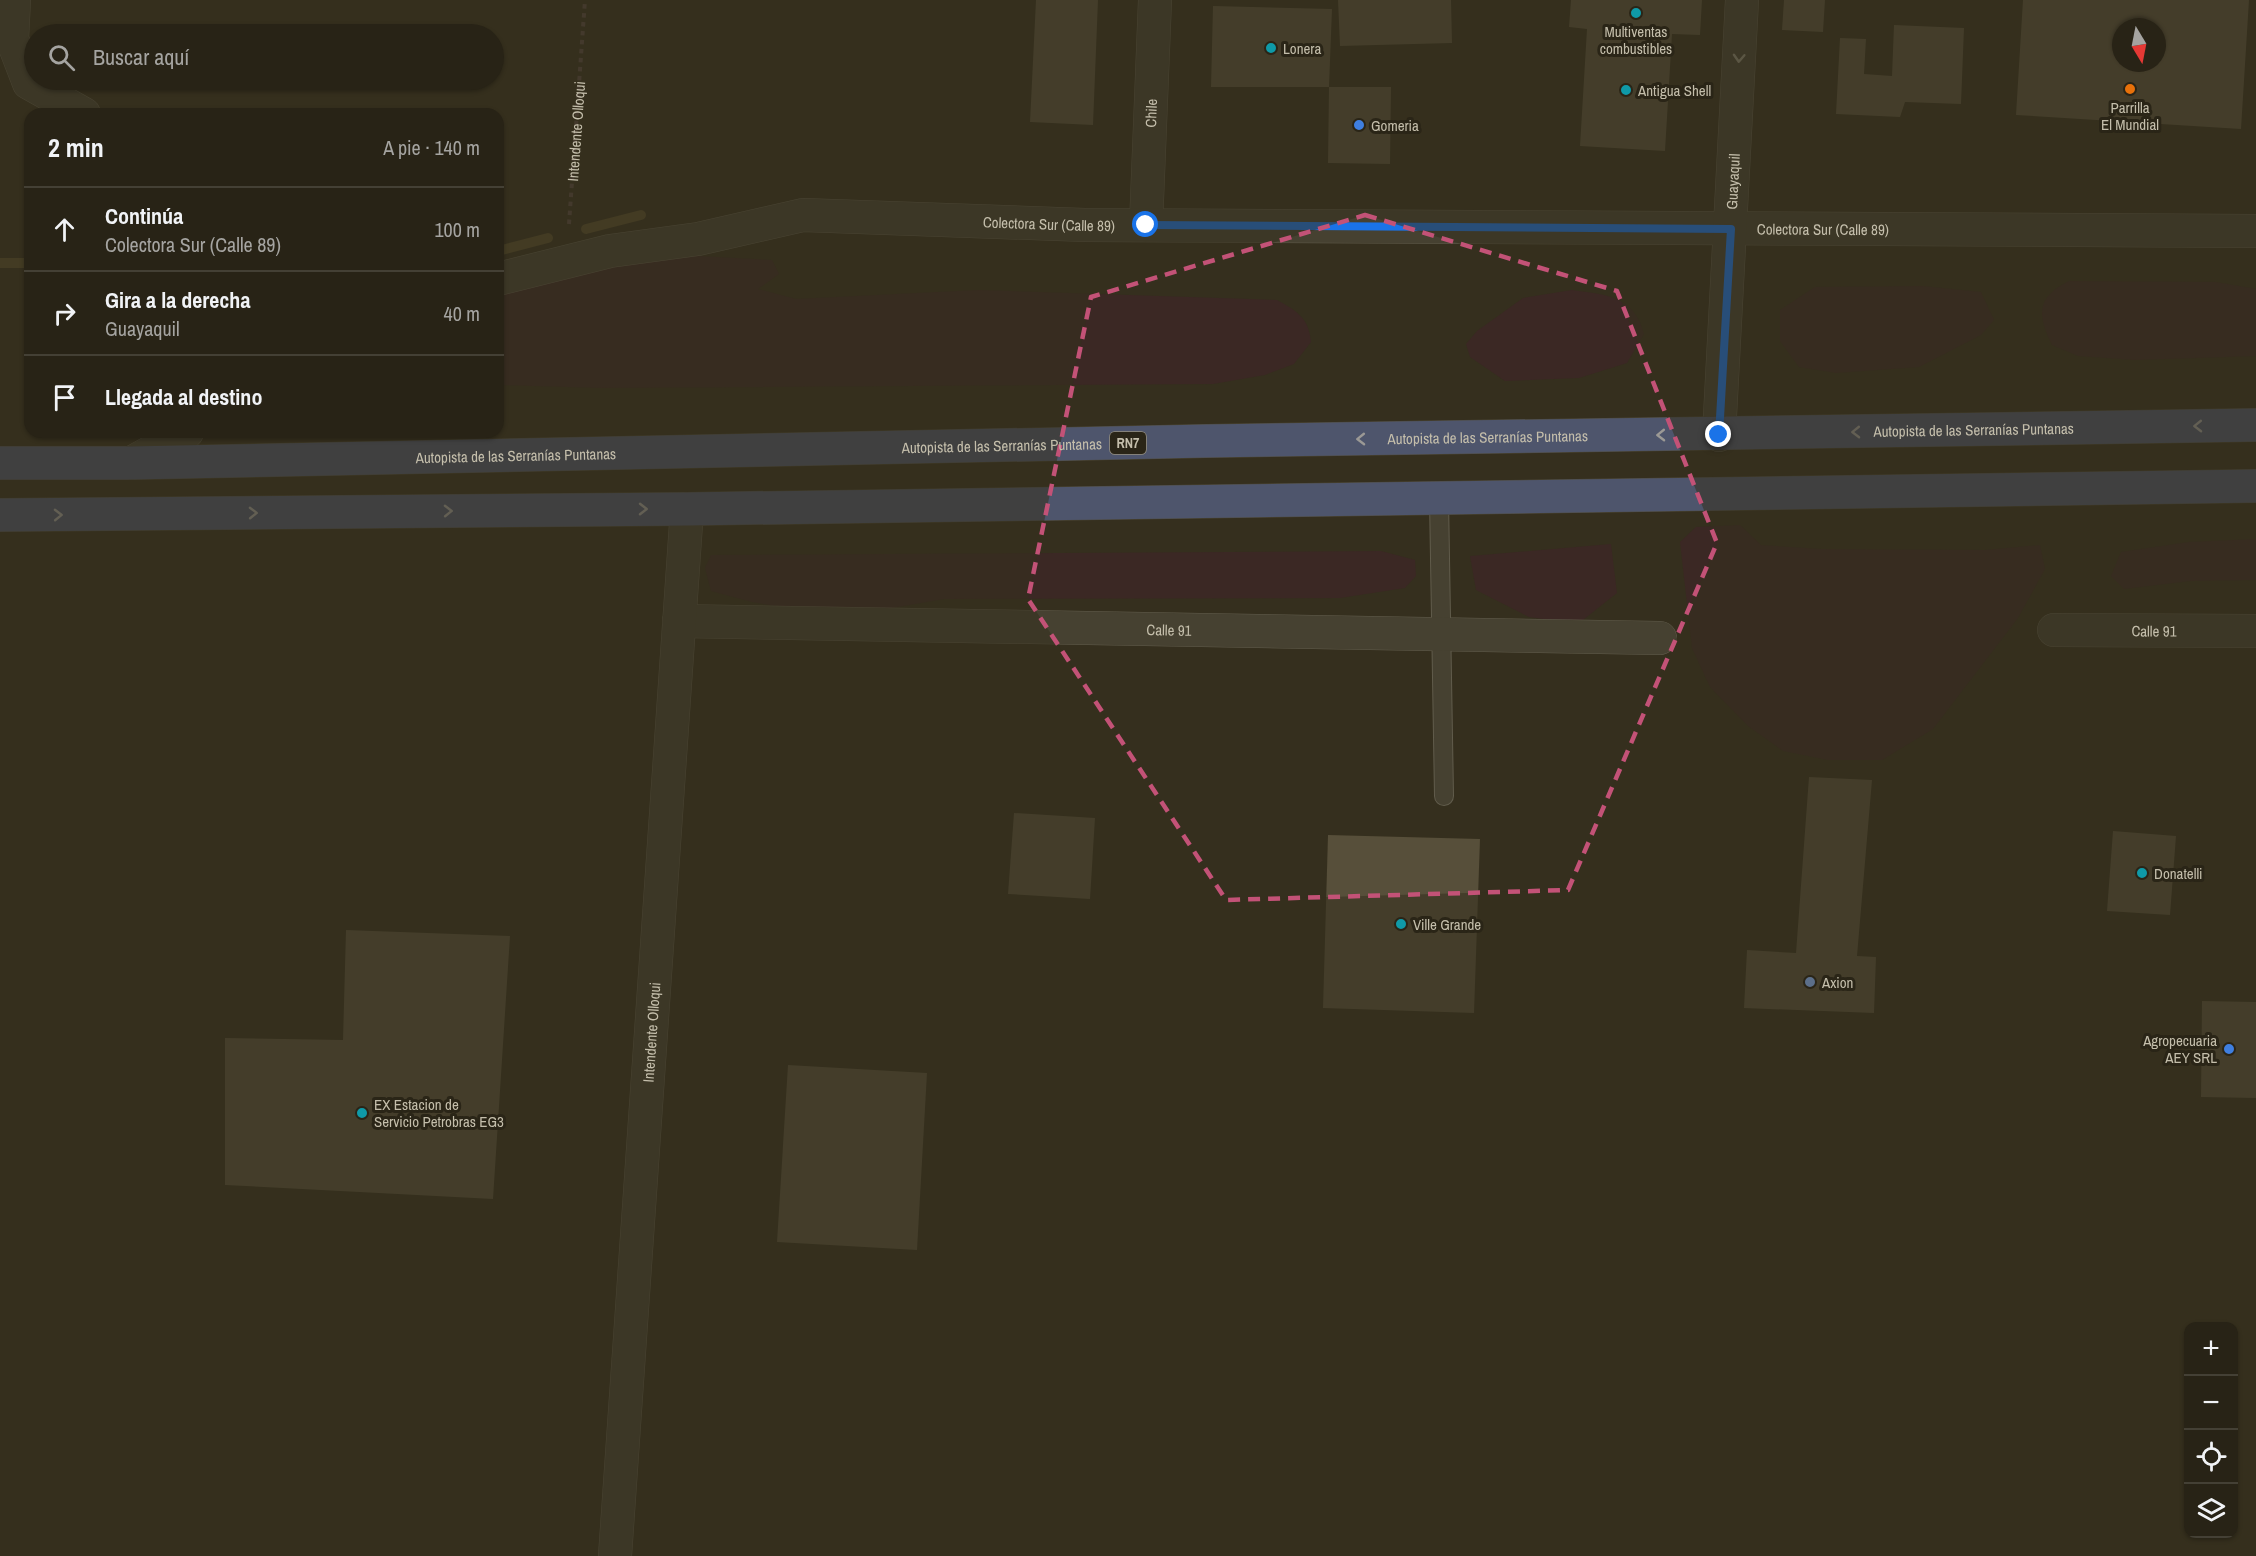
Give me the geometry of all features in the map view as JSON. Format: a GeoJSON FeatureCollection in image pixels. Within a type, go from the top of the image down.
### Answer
{"type":"FeatureCollection","features":[{"type":"Feature","properties":{"kind":"highway","name":"Autopista de las Serranías Puntanas"},"geometry":{"type":"LineString","coordinates":[[0,463],[131,463],[1206,441],[1719,435],[2256,425]]}},
{"type":"Feature","properties":{"kind":"highway"},"geometry":{"type":"LineString","coordinates":[[0,515],[687,509],[2256,486]]}},
{"type":"Feature","properties":{"kind":"street"},"geometry":{"type":"LineString","coordinates":[[14,0],[12,39],[24,70]]}},
{"type":"Feature","properties":{"kind":"street","name":"Chile"},"geometry":{"type":"LineString","coordinates":[[1146,225],[1155,0]]}},
{"type":"Feature","properties":{"kind":"street","name":"Guayaquil"},"geometry":{"type":"LineString","coordinates":[[1719,435],[1742,0]]}},
{"type":"Feature","properties":{"kind":"street"},"geometry":{"type":"LineString","coordinates":[[41,90],[73,108]]}},
{"type":"Feature","properties":{"kind":"street","name":"Colectora Sur (Calle 89)"},"geometry":{"type":"LineString","coordinates":[[504,277],[610,251],[698,240],[803,215],[1146,225],[2256,231]]}},
{"type":"Feature","properties":{"kind":"street"},"geometry":{"type":"LineString","coordinates":[[131,463],[176,438]]}},
{"type":"Feature","properties":{"kind":"street","name":"Intendente Olloqui"},"geometry":{"type":"LineString","coordinates":[[615,1556],[687,509]]}},
{"type":"Feature","properties":{"kind":"street","name":"Calle 91"},"geometry":{"type":"LineString","coordinates":[[679,621],[1660,638]]}},
{"type":"Feature","properties":{"kind":"street","name":"Calle 91"},"geometry":{"type":"LineString","coordinates":[[2054,630],[2256,631]]}},
{"type":"Feature","properties":{"kind":"lane"},"geometry":{"type":"LineString","coordinates":[[1439,499],[1444,796]]}},
{"type":"Feature","properties":{"kind":"path","name":"Intendente Olloqui"},"geometry":{"type":"LineString","coordinates":[[566,261],[585,0]]}},
{"type":"Feature","properties":{"kind":"highlighted area"},"geometry":{"type":"Polygon","coordinates":[[[1365,215],[1617,291],[1717,543],[1568,890],[1226,900],[1028,599],[1091,297],[1365,215]]]}},
{"type":"Feature","properties":{"kind":"shaded area"},"geometry":{"type":"Polygon","coordinates":[[[678,255],[772,260],[779,274],[758,289],[796,299],[978,290],[1277,300],[1301,316],[1308,327],[1311,342],[1294,364],[1265,375],[1213,384],[601,388],[504,385],[504,284],[678,255]]]}},
{"type":"Feature","properties":{"kind":"shaded area"},"geometry":{"type":"Polygon","coordinates":[[[2069,281],[2216,282],[2256,289],[2256,356],[2135,360],[2078,356],[2052,345],[2042,316],[2042,308],[2050,294],[2069,281]]]}},
{"type":"Feature","properties":{"kind":"shaded area"},"geometry":{"type":"Polygon","coordinates":[[[1922,286],[1981,292],[1994,320],[1981,335],[1919,367],[1836,373],[1799,367],[1780,341],[1780,310],[1815,287],[1922,286]]]}},
{"type":"Feature","properties":{"kind":"shaded area"},"geometry":{"type":"Polygon","coordinates":[[[1572,290],[1617,299],[1633,311],[1644,334],[1627,363],[1579,378],[1505,381],[1470,357],[1466,344],[1477,331],[1523,298],[1572,290]]]}},
{"type":"Feature","properties":{"kind":"shaded area"},"geometry":{"type":"Polygon","coordinates":[[[1740,525],[1761,545],[1821,549],[1985,550],[2040,545],[2045,569],[2018,618],[1933,729],[1882,760],[1828,760],[1783,751],[1748,726],[1710,687],[1692,648],[1680,542],[1696,527],[1740,525]]]}},
{"type":"Feature","properties":{"kind":"shaded area"},"geometry":{"type":"Polygon","coordinates":[[[2256,539],[2256,580],[2190,581],[2124,589],[2111,576],[2121,552],[2189,542],[2256,539]]]}},
{"type":"Feature","properties":{"kind":"shaded area"},"geometry":{"type":"Polygon","coordinates":[[[1611,544],[1617,593],[1578,624],[1529,617],[1476,590],[1470,556],[1611,544]]]}},
{"type":"Feature","properties":{"kind":"shaded area"},"geometry":{"type":"Polygon","coordinates":[[[1381,551],[1415,560],[1416,576],[1405,588],[1340,598],[944,599],[840,617],[752,602],[711,591],[705,568],[711,555],[1381,551]]]}},
{"type":"Feature","properties":{"kind":"building"},"geometry":{"type":"Polygon","coordinates":[[[1036,0],[1098,0],[1093,125],[1030,122],[1036,0]]]}},
{"type":"Feature","properties":{"kind":"building"},"geometry":{"type":"Polygon","coordinates":[[[1338,0],[1451,0],[1452,43],[1340,46],[1338,0]]]}},
{"type":"Feature","properties":{"kind":"building","name":"Antigua Shell"},"geometry":{"type":"Polygon","coordinates":[[[1571,0],[1702,0],[1700,35],[1672,34],[1665,151],[1580,146],[1587,29],[1569,27],[1571,0]]]}},
{"type":"Feature","properties":{"kind":"building"},"geometry":{"type":"Polygon","coordinates":[[[1784,0],[1825,0],[1823,32],[1782,30],[1784,0]]]}},
{"type":"Feature","properties":{"kind":"building","name":"Parrilla El Mundial"},"geometry":{"type":"Polygon","coordinates":[[[2023,0],[2249,0],[2241,129],[2016,115],[2023,0]]]}},
{"type":"Feature","properties":{"kind":"building","name":"Lonera"},"geometry":{"type":"Polygon","coordinates":[[[1213,6],[1332,9],[1329,87],[1211,87],[1213,6]]]}},
{"type":"Feature","properties":{"kind":"building"},"geometry":{"type":"Polygon","coordinates":[[[1894,25],[1964,28],[1961,104],[1905,102],[1900,117],[1836,114],[1840,38],[1866,39],[1864,74],[1892,76],[1894,25]]]}},
{"type":"Feature","properties":{"kind":"building","name":"Gomeria"},"geometry":{"type":"Polygon","coordinates":[[[1329,87],[1391,87],[1390,164],[1328,163],[1329,87]]]}},
{"type":"Feature","properties":{"kind":"building"},"geometry":{"type":"Polygon","coordinates":[[[1809,777],[1872,780],[1857,956],[1876,957],[1874,1013],[1744,1008],[1747,950],[1796,953],[1809,777]]]}},
{"type":"Feature","properties":{"kind":"building"},"geometry":{"type":"Polygon","coordinates":[[[1014,813],[1095,818],[1090,899],[1008,894],[1014,813]]]}},
{"type":"Feature","properties":{"kind":"building","name":"Donatelli"},"geometry":{"type":"Polygon","coordinates":[[[2113,831],[2176,836],[2170,915],[2107,911],[2113,831]]]}},
{"type":"Feature","properties":{"kind":"building","name":"Ville Grande"},"geometry":{"type":"Polygon","coordinates":[[[1328,835],[1480,839],[1474,1013],[1323,1008],[1328,835]]]}},
{"type":"Feature","properties":{"kind":"building","name":"EX Estacion de Servicio Petrobras EG3"},"geometry":{"type":"Polygon","coordinates":[[[346,930],[510,936],[493,1199],[225,1185],[225,1038],[343,1040],[346,930]]]}},
{"type":"Feature","properties":{"kind":"building","name":"Agropecuaria AEY SRL"},"geometry":{"type":"Polygon","coordinates":[[[2202,1001],[2256,1002],[2256,1098],[2201,1097],[2202,1001]]]}},
{"type":"Feature","properties":{"kind":"building"},"geometry":{"type":"Polygon","coordinates":[[[788,1065],[927,1073],[917,1250],[777,1242],[788,1065]]]}},
{"type":"Feature","properties":{"kind":"waterway"},"geometry":{"type":"LineString","coordinates":[[586,229],[641,215]]}},
{"type":"Feature","properties":{"kind":"waterway"},"geometry":{"type":"LineString","coordinates":[[504,249],[548,238]]}},
{"type":"Feature","properties":{"kind":"waterway"},"geometry":{"type":"LineString","coordinates":[[0,263],[24,263]]}},
{"type":"Feature","properties":{"kind":"place","name":"Multiventas combustibles"},"geometry":{"type":"Point","coordinates":[1636,13]}},
{"type":"Feature","properties":{"kind":"place","name":"Lonera"},"geometry":{"type":"Point","coordinates":[1271,48]}},
{"type":"Feature","properties":{"kind":"place","name":"Parrilla El Mundial"},"geometry":{"type":"Point","coordinates":[2130,89]}},
{"type":"Feature","properties":{"kind":"place","name":"Antigua Shell"},"geometry":{"type":"Point","coordinates":[1626,90]}},
{"type":"Feature","properties":{"kind":"place","name":"Gomeria"},"geometry":{"type":"Point","coordinates":[1359,125]}},
{"type":"Feature","properties":{"kind":"place","name":"Donatelli"},"geometry":{"type":"Point","coordinates":[2142,873]}},
{"type":"Feature","properties":{"kind":"place","name":"Ville Grande"},"geometry":{"type":"Point","coordinates":[1401,924]}},
{"type":"Feature","properties":{"kind":"place","name":"Axion"},"geometry":{"type":"Point","coordinates":[1810,982]}},
{"type":"Feature","properties":{"kind":"place","name":"Agropecuaria AEY SRL"},"geometry":{"type":"Point","coordinates":[2229,1049]}},
{"type":"Feature","properties":{"kind":"place","name":"EX Estacion de Servicio Petrobras EG3"},"geometry":{"type":"Point","coordinates":[362,1113]}},
{"type":"Feature","properties":{"kind":"route"},"geometry":{"type":"LineString","coordinates":[[1146,225],[1731,229],[1719,435]]}}]}
